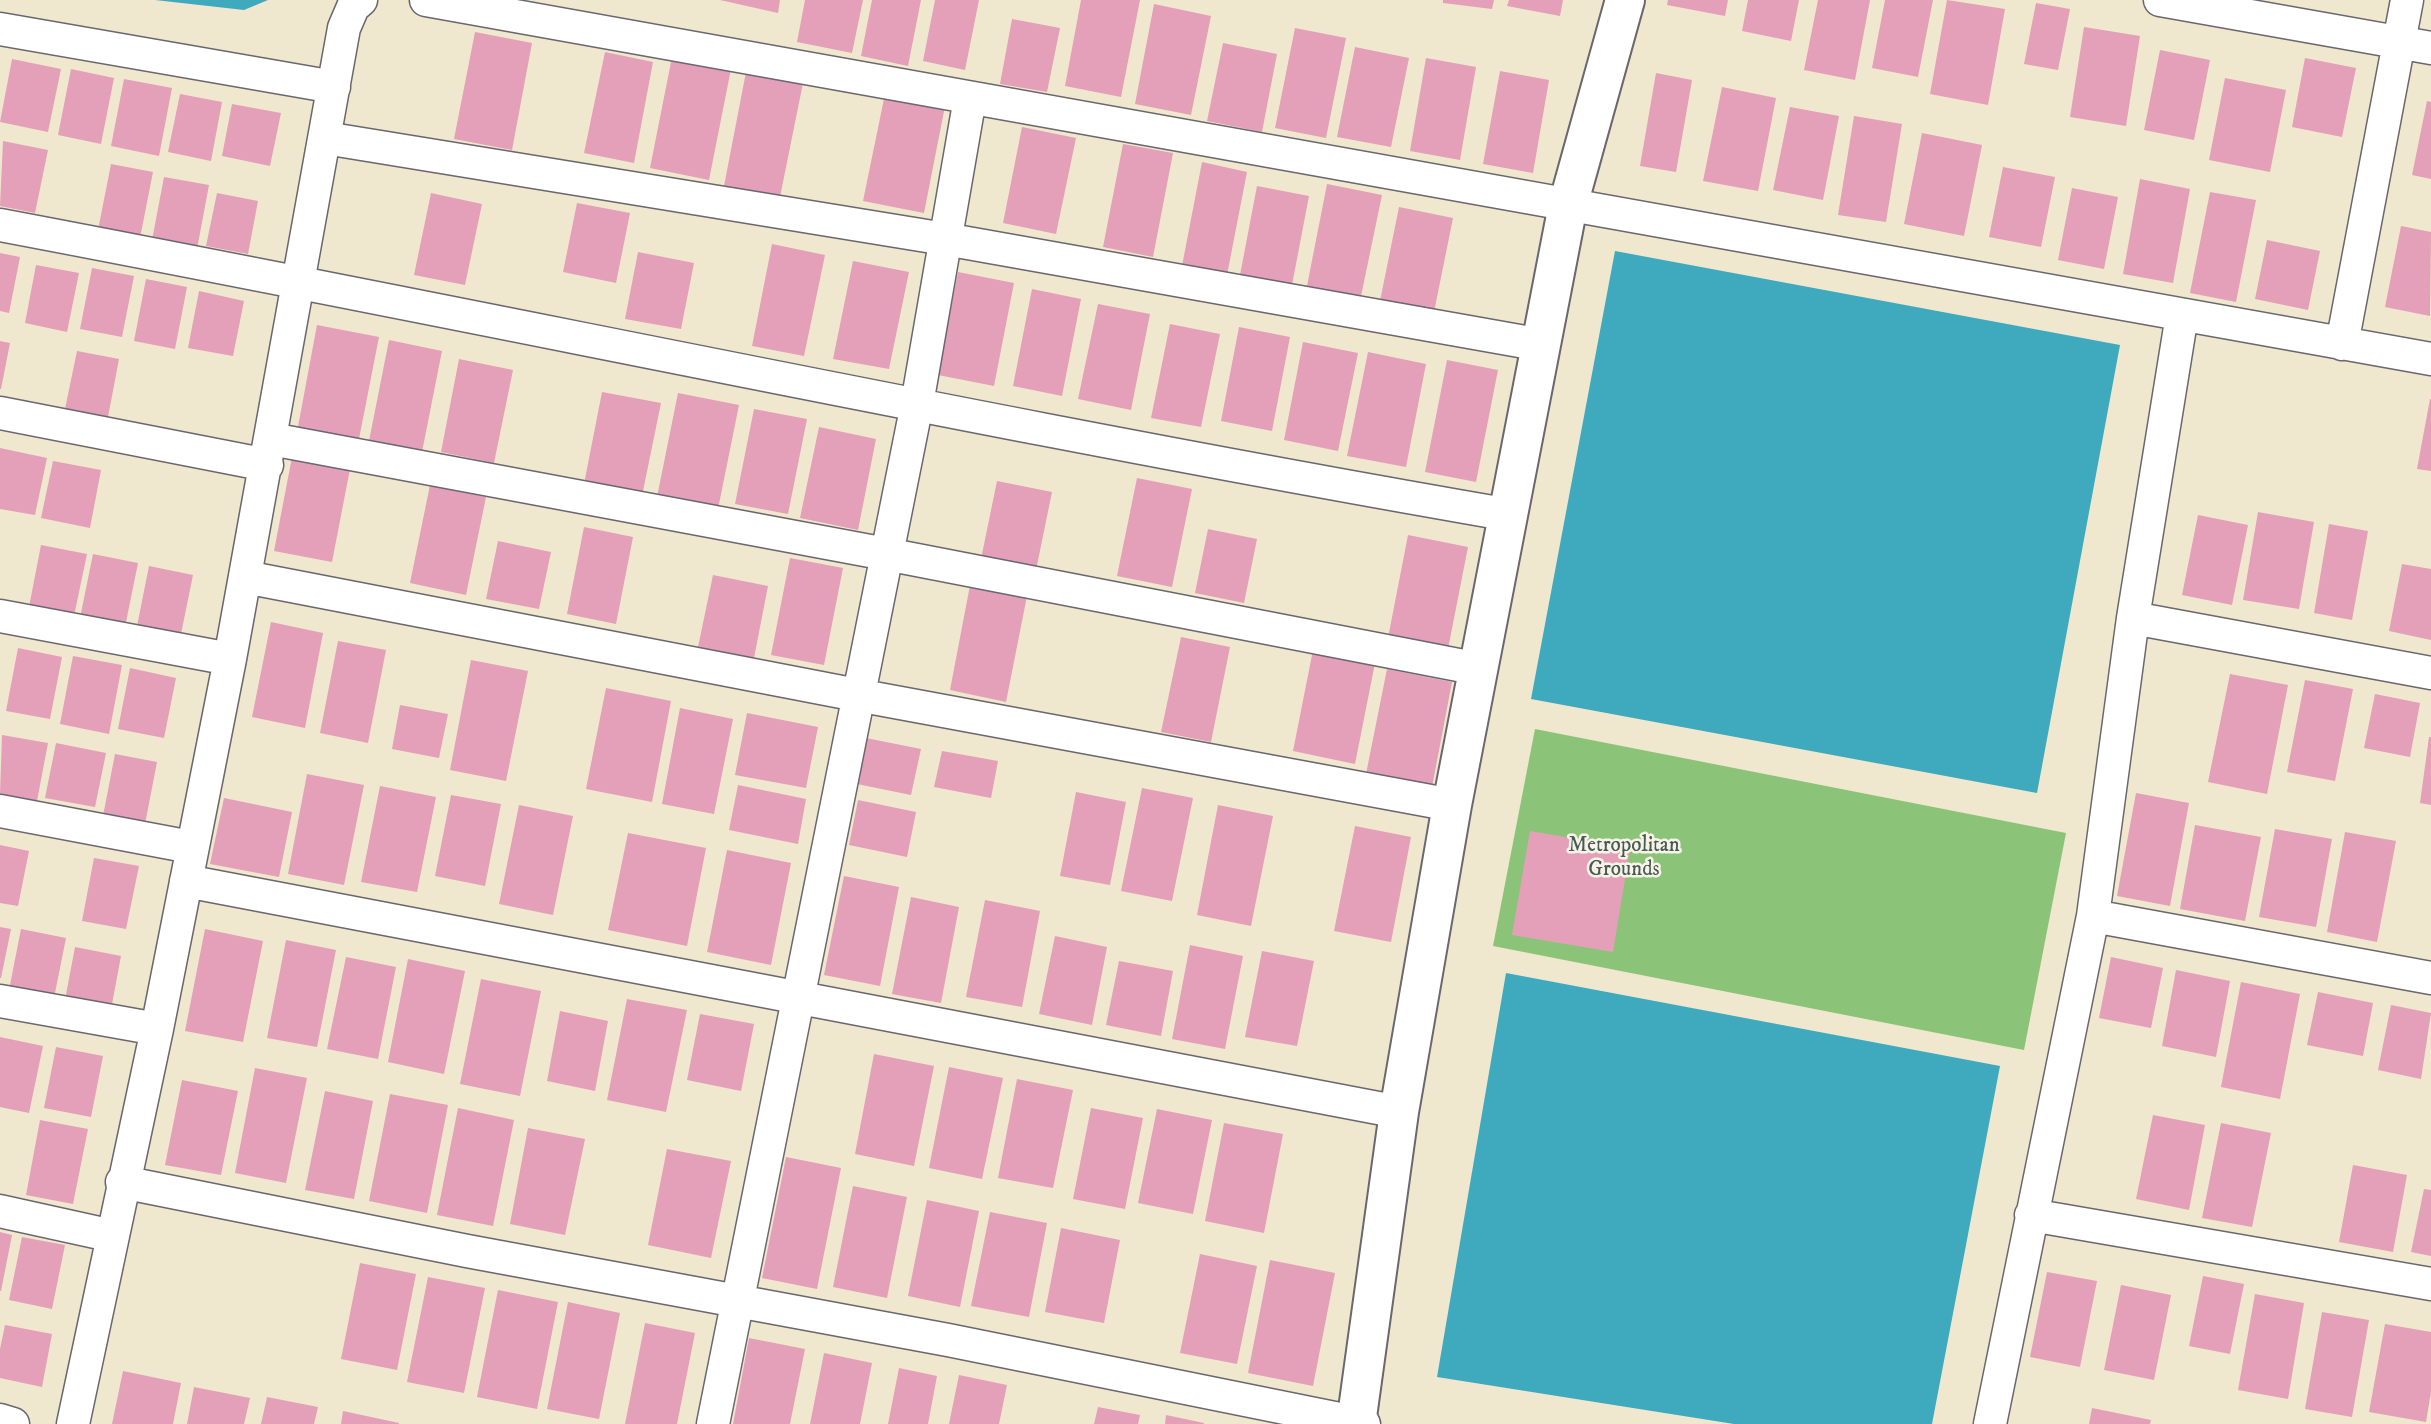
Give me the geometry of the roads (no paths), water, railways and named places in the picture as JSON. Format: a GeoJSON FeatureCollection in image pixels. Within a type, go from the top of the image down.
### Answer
{"type":"FeatureCollection","features":[{"type":"Feature","properties":{"kind":"street"},"geometry":{"type":"LineString","coordinates":[[73,1424],[230,659],[344,28],[353,7],[361,0]]}},
{"type":"Feature","properties":{"kind":"street"},"geometry":{"type":"LineString","coordinates":[[426,0],[2431,359]]}},
{"type":"Feature","properties":{"kind":"street"},"geometry":{"type":"LineString","coordinates":[[122,1182],[467,1251],[737,1299],[1359,1424],[1399,1112],[1452,805],[1568,205],[1625,0]]}},
{"type":"Feature","properties":{"kind":"street"},"geometry":{"type":"LineString","coordinates":[[2160,0],[2431,48]]}},
{"type":"Feature","properties":{"kind":"street"},"geometry":{"type":"LineString","coordinates":[[2342,344],[2407,0]]}},
{"type":"Feature","properties":{"kind":"street"},"geometry":{"type":"LineString","coordinates":[[0,29],[334,87]]}},
{"type":"Feature","properties":{"kind":"street"},"geometry":{"type":"LineString","coordinates":[[713,1424],[917,404],[970,98]]}},
{"type":"Feature","properties":{"kind":"street"},"geometry":{"type":"LineString","coordinates":[[325,138],[945,239],[1542,345]]}},
{"type":"Feature","properties":{"kind":"street"},"geometry":{"type":"LineString","coordinates":[[0,225],[298,281],[1199,461],[1510,515]]}},
{"type":"Feature","properties":{"kind":"street"},"geometry":{"type":"LineString","coordinates":[[1990,1424],[2093,916],[2133,618],[2182,315]]}},
{"type":"Feature","properties":{"kind":"street"},"geometry":{"type":"LineString","coordinates":[[0,413],[269,452],[886,554],[1479,669]]}},
{"type":"Feature","properties":{"kind":"street"},"geometry":{"type":"LineString","coordinates":[[245,577],[857,695],[1452,805]]}},
{"type":"Feature","properties":{"kind":"street"},"geometry":{"type":"LineString","coordinates":[[0,616],[230,659]]}},
{"type":"Feature","properties":{"kind":"street"},"geometry":{"type":"LineString","coordinates":[[2133,618],[2431,673]]}},
{"type":"Feature","properties":{"kind":"street"},"geometry":{"type":"LineString","coordinates":[[0,811],[191,847]]}},
{"type":"Feature","properties":{"kind":"street"},"geometry":{"type":"LineString","coordinates":[[186,881],[1399,1112]]}},
{"type":"Feature","properties":{"kind":"street"},"geometry":{"type":"LineString","coordinates":[[2093,916],[2431,978]]}},
{"type":"Feature","properties":{"kind":"street"},"geometry":{"type":"LineString","coordinates":[[0,1001],[156,1030]]}},
{"type":"Feature","properties":{"kind":"street"},"geometry":{"type":"LineString","coordinates":[[0,1211],[113,1236]]}},
{"type":"Feature","properties":{"kind":"street"},"geometry":{"type":"LineString","coordinates":[[2031,1215],[2431,1284]]}},
{"type":"Feature","properties":{"kind":"street"},"geometry":{"type":"LineString","coordinates":[[0,1420],[13,1424]]}},
{"type":"Feature","properties":{"kind":"water"},"geometry":{"type":"Polygon","coordinates":[[[155,0],[268,0],[244,10],[155,0]]]}},
{"type":"Feature","properties":{"kind":"water"},"geometry":{"type":"Polygon","coordinates":[[[1615,251],[2120,345],[2037,793],[1531,699],[1615,251]]]}},
{"type":"Feature","properties":{"kind":"water"},"geometry":{"type":"Polygon","coordinates":[[[1506,973],[2000,1066],[1932,1424],[1734,1424],[1437,1377],[1506,973]]]}},
{"type":"Feature","properties":{"kind":"park label","name":"Metropolitan Grounds"},"geometry":{"type":"Point","coordinates":[1624,859]}}]}
